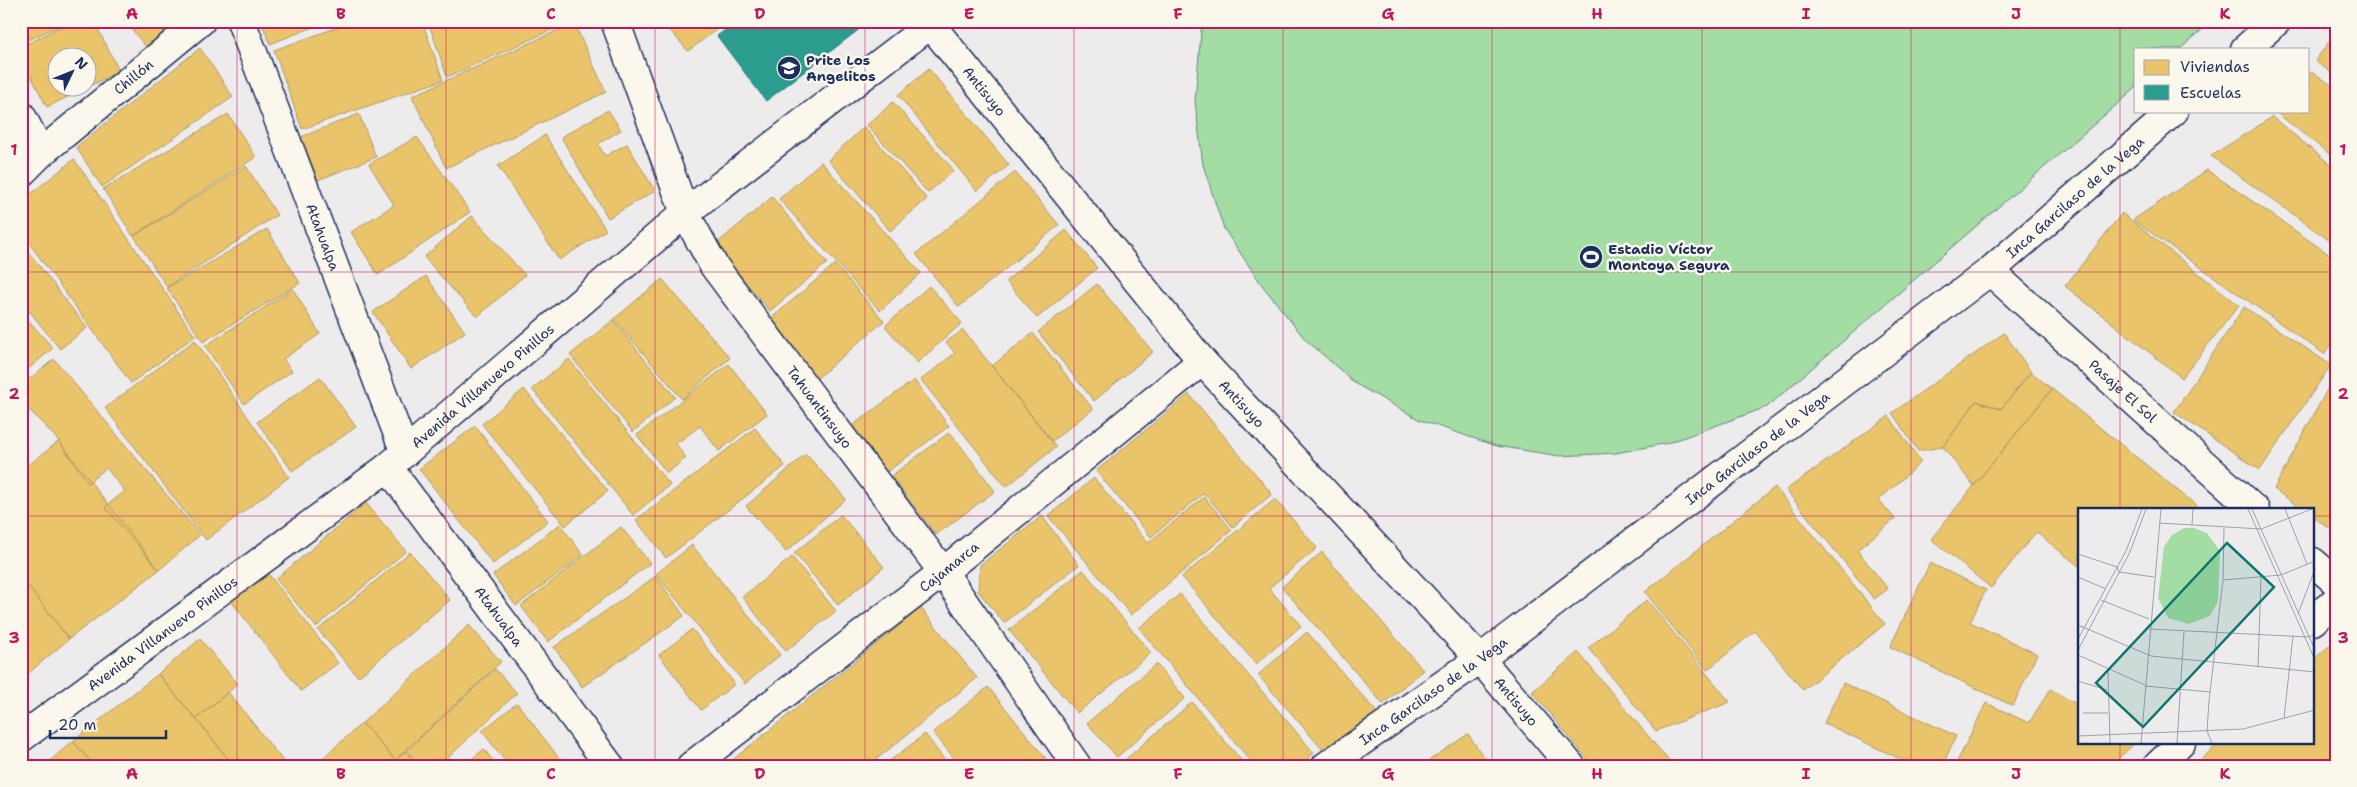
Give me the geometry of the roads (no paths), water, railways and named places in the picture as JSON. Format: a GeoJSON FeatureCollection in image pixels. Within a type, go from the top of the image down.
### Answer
{"type":"FeatureCollection","features":[{"type":"Feature","properties":{"kind":"street","name":"Chillón"},"geometry":{"type":"LineString","coordinates":[[21,173],[41,153],[201,21]]}},
{"type":"Feature","properties":{"kind":"street","name":"Atahualpa"},"geometry":{"type":"LineString","coordinates":[[241,21],[396,460],[610,766]]}},
{"type":"Feature","properties":{"kind":"street","name":"Tahuantinsuyo"},"geometry":{"type":"LineString","coordinates":[[615,21],[685,213],[714,266],[943,572],[1078,766]]}},
{"type":"Feature","properties":{"kind":"street"},"geometry":{"type":"LineString","coordinates":[[2247,48],[2277,21]]}},
{"type":"Feature","properties":{"kind":"street","name":"Avenida Villanuevo Pinillos"},"geometry":{"type":"LineString","coordinates":[[21,738],[396,460],[685,213],[933,23]]}},
{"type":"Feature","properties":{"kind":"street","name":"Antisuyo"},"geometry":{"type":"LineString","coordinates":[[933,23],[1202,362],[1480,659],[1572,766]]}},
{"type":"Feature","properties":{"kind":"street","name":"Inca Garcilaso de la Vega"},"geometry":{"type":"LineString","coordinates":[[1326,766],[1480,659],[1990,271],[2173,112]]}},
{"type":"Feature","properties":{"kind":"street"},"geometry":{"type":"LineString","coordinates":[[21,115],[41,153]]}},
{"type":"Feature","properties":{"kind":"street","name":"Pasaje El Sol"},"geometry":{"type":"LineString","coordinates":[[1990,271],[2253,508]]}},
{"type":"Feature","properties":{"kind":"street","name":"Cajamarca"},"geometry":{"type":"LineString","coordinates":[[691,766],[943,572],[1202,362]]}},
{"type":"Feature","properties":{"kind":"street"},"geometry":{"type":"LineString","coordinates":[[2314,563],[2336,582]]}},
{"type":"Feature","properties":{"kind":"street"},"geometry":{"type":"LineString","coordinates":[[2314,620],[2336,600]]}},
{"type":"Feature","properties":{"kind":"street"},"geometry":{"type":"LineString","coordinates":[[2157,766],[2180,744]]}},
{"type":"Feature","properties":{"kind":"place","name":"Prite Los Angelitos"},"geometry":{"type":"Point","coordinates":[789,68]}},
{"type":"Feature","properties":{"kind":"place","name":"Estadio Víctor Montoya Segura"},"geometry":{"type":"Point","coordinates":[1591,257]}}]}
